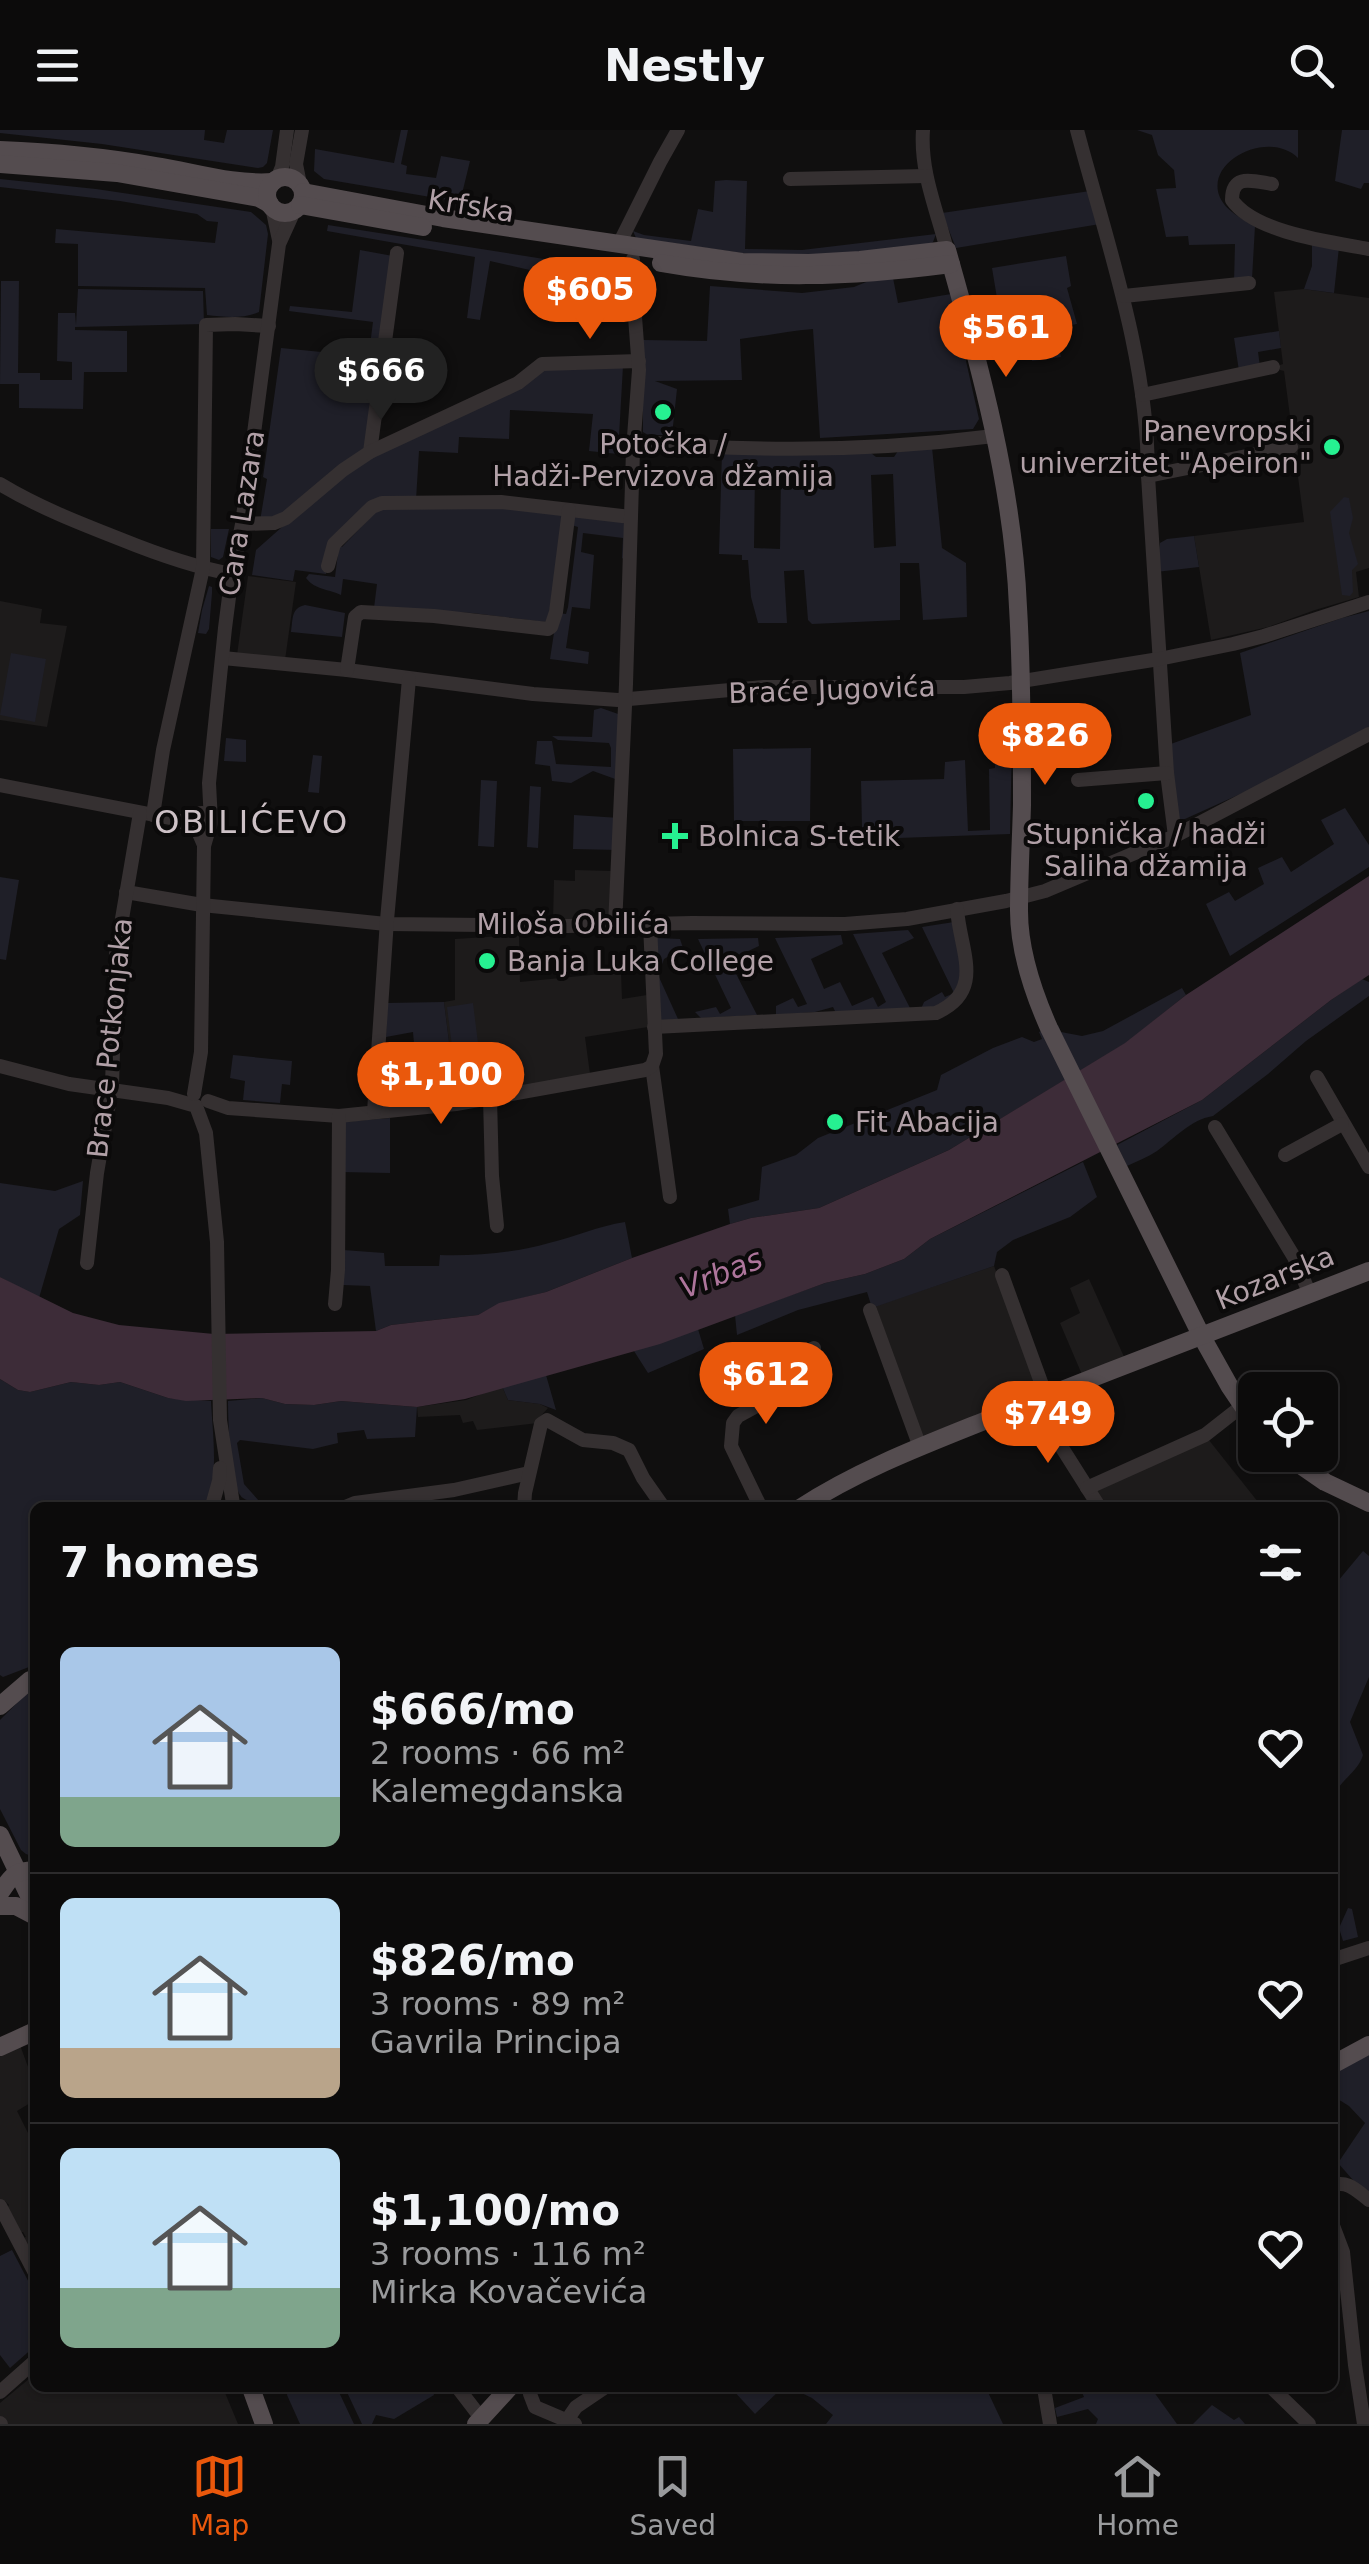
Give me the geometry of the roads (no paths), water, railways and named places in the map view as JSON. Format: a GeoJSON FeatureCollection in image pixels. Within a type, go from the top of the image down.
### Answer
{"type":"FeatureCollection","features":[{"type":"Feature","properties":{"kind":"main road"},"geometry":{"type":"LineString","coordinates":[[0,150],[53,152],[241,182],[288,178],[299,198],[284,213],[258,198],[116,173],[0,164]]}},
{"type":"Feature","properties":{"kind":"main road"},"geometry":{"type":"LineString","coordinates":[[271,205],[268,190],[275,181]]}},
{"type":"Feature","properties":{"kind":"main road","name":"Krfska"},"geometry":{"type":"LineString","coordinates":[[299,198],[619,244],[641,254]]}},
{"type":"Feature","properties":{"kind":"main road","name":"Krfska"},"geometry":{"type":"LineString","coordinates":[[299,198],[641,254]]}},
{"type":"Feature","properties":{"kind":"main road"},"geometry":{"type":"LineString","coordinates":[[641,254],[789,263],[949,257],[994,436],[1016,572],[1020,681],[1019,915],[1027,968],[1049,1028],[1202,1337],[1238,1399]]}},
{"type":"Feature","properties":{"kind":"main road","name":"Kozarska"},"geometry":{"type":"LineString","coordinates":[[810,1502],[851,1478],[920,1448],[1309,1292],[1368,1273]]}},
{"type":"Feature","properties":{"kind":"main road"},"geometry":{"type":"LineString","coordinates":[[1311,1472],[1369,1502]]}},
{"type":"Feature","properties":{"kind":"main road"},"geometry":{"type":"LineString","coordinates":[[0,1705],[30,1680]]}},
{"type":"Feature","properties":{"kind":"main road"},"geometry":{"type":"LineString","coordinates":[[0,1836],[27,1871],[8,1880],[0,1893]]}},
{"type":"Feature","properties":{"kind":"main road"},"geometry":{"type":"LineString","coordinates":[[0,1906],[16,1906],[30,1913]]}},
{"type":"Feature","properties":{"kind":"main road"},"geometry":{"type":"LineString","coordinates":[[0,2047],[30,2033]]}},
{"type":"Feature","properties":{"kind":"main road"},"geometry":{"type":"LineString","coordinates":[[1338,2062],[1369,2046]]}},
{"type":"Feature","properties":{"kind":"main road"},"geometry":{"type":"LineString","coordinates":[[253,2392],[264,2424]]}},
{"type":"Feature","properties":{"kind":"main road"},"geometry":{"type":"LineString","coordinates":[[478,2421],[505,2392]]}},
{"type":"Feature","properties":{"kind":"street"},"geometry":{"type":"LineString","coordinates":[[275,181],[282,167],[287,130]]}},
{"type":"Feature","properties":{"kind":"street"},"geometry":{"type":"LineString","coordinates":[[299,198],[296,164],[302,130]]}},
{"type":"Feature","properties":{"kind":"street"},"geometry":{"type":"LineString","coordinates":[[619,244],[678,130]]}},
{"type":"Feature","properties":{"kind":"street"},"geometry":{"type":"LineString","coordinates":[[923,130],[926,176],[949,257]]}},
{"type":"Feature","properties":{"kind":"street"},"geometry":{"type":"LineString","coordinates":[[1077,130],[1124,296],[1148,438],[1166,773],[1175,836]]}},
{"type":"Feature","properties":{"kind":"street"},"geometry":{"type":"LineString","coordinates":[[790,179],[926,176]]}},
{"type":"Feature","properties":{"kind":"street"},"geometry":{"type":"LineString","coordinates":[[1272,184],[1246,179],[1232,191],[1232,200],[1241,212],[1259,221],[1369,250]]}},
{"type":"Feature","properties":{"kind":"street","name":"Cara Lazara"},"geometry":{"type":"LineString","coordinates":[[220,1426],[217,1242],[208,1128],[201,1100],[203,821],[232,574],[279,244],[299,198]]}},
{"type":"Feature","properties":{"kind":"street","name":"Cara Lazara"},"geometry":{"type":"LineString","coordinates":[[271,205],[279,244]]}},
{"type":"Feature","properties":{"kind":"street"},"geometry":{"type":"LineString","coordinates":[[615,926],[639,362],[632,276],[641,254],[628,238],[628,225]]}},
{"type":"Feature","properties":{"kind":"street"},"geometry":{"type":"LineString","coordinates":[[370,452],[397,253]]}},
{"type":"Feature","properties":{"kind":"street"},"geometry":{"type":"LineString","coordinates":[[1124,296],[1249,284]]}},
{"type":"Feature","properties":{"kind":"street","name":"Brace Potkonjaka"},"geometry":{"type":"LineString","coordinates":[[86,1263],[110,1092],[116,954],[126,892],[203,568],[206,325],[269,326]]}},
{"type":"Feature","properties":{"kind":"street"},"geometry":{"type":"LineString","coordinates":[[242,524],[260,526],[286,518],[370,452],[518,383],[542,364],[639,362]]}},
{"type":"Feature","properties":{"kind":"street"},"geometry":{"type":"LineString","coordinates":[[1142,395],[1273,368]]}},
{"type":"Feature","properties":{"kind":"street"},"geometry":{"type":"LineString","coordinates":[[634,441],[768,448],[883,447],[994,436]]}},
{"type":"Feature","properties":{"kind":"street"},"geometry":{"type":"LineString","coordinates":[[1148,476],[1291,448]]}},
{"type":"Feature","properties":{"kind":"street"},"geometry":{"type":"LineString","coordinates":[[0,484],[82,525],[158,554],[232,574]]}},
{"type":"Feature","properties":{"kind":"street"},"geometry":{"type":"LineString","coordinates":[[328,566],[334,544],[372,507],[382,503],[501,502],[631,517]]}},
{"type":"Feature","properties":{"kind":"street"},"geometry":{"type":"LineString","coordinates":[[347,670],[354,617],[362,612],[548,629],[553,626],[569,510]]}},
{"type":"Feature","properties":{"kind":"street","name":"Braće Jugovića"},"geometry":{"type":"LineString","coordinates":[[222,658],[533,694],[626,700],[764,687],[940,687],[1020,681],[1159,659],[1264,636],[1369,602]]}},
{"type":"Feature","properties":{"kind":"street"},"geometry":{"type":"LineString","coordinates":[[374,1112],[386,924],[409,679]]}},
{"type":"Feature","properties":{"kind":"street","name":"Miloša Obilića"},"geometry":{"type":"LineString","coordinates":[[126,892],[202,905],[386,924],[615,926],[860,923],[907,918],[1045,891],[1175,836],[1369,734]]}},
{"type":"Feature","properties":{"kind":"street"},"geometry":{"type":"LineString","coordinates":[[1078,780],[1166,773]]}},
{"type":"Feature","properties":{"kind":"street"},"geometry":{"type":"LineString","coordinates":[[0,786],[203,821]]}},
{"type":"Feature","properties":{"kind":"street"},"geometry":{"type":"LineString","coordinates":[[654,1027],[936,1014],[959,998],[967,977],[957,909]]}},
{"type":"Feature","properties":{"kind":"street"},"geometry":{"type":"LineString","coordinates":[[650,924],[656,1054],[652,1066],[670,1197]]}},
{"type":"Feature","properties":{"kind":"street"},"geometry":{"type":"LineString","coordinates":[[0,1066],[110,1092],[201,1100],[228,1108],[340,1116],[490,1098],[652,1066]]}},
{"type":"Feature","properties":{"kind":"street"},"geometry":{"type":"LineString","coordinates":[[1317,1078],[1369,1167]]}},
{"type":"Feature","properties":{"kind":"street"},"geometry":{"type":"LineString","coordinates":[[490,1098],[497,1226]]}},
{"type":"Feature","properties":{"kind":"street"},"geometry":{"type":"LineString","coordinates":[[208,1128],[218,1113],[228,1108]]}},
{"type":"Feature","properties":{"kind":"street"},"geometry":{"type":"LineString","coordinates":[[335,1304],[340,1116]]}},
{"type":"Feature","properties":{"kind":"street"},"geometry":{"type":"LineString","coordinates":[[1285,1155],[1342,1124]]}},
{"type":"Feature","properties":{"kind":"street"},"geometry":{"type":"LineString","coordinates":[[1215,1127],[1294,1257],[1309,1292]]}},
{"type":"Feature","properties":{"kind":"street"},"geometry":{"type":"LineString","coordinates":[[1002,1276],[1040,1399],[1096,1502]]}},
{"type":"Feature","properties":{"kind":"street"},"geometry":{"type":"LineString","coordinates":[[870,1310],[920,1448]]}},
{"type":"Feature","properties":{"kind":"street"},"geometry":{"type":"LineString","coordinates":[[758,1502],[732,1446],[733,1423],[760,1404],[785,1362],[814,1348]]}},
{"type":"Feature","properties":{"kind":"street"},"geometry":{"type":"LineString","coordinates":[[1087,1488],[1205,1435],[1238,1409]]}},
{"type":"Feature","properties":{"kind":"street"},"geometry":{"type":"LineString","coordinates":[[525,1502],[541,1424],[546,1420],[583,1440],[613,1443],[629,1450],[660,1502]]}},
{"type":"Feature","properties":{"kind":"street"},"geometry":{"type":"LineString","coordinates":[[220,1426],[235,1502]]}},
{"type":"Feature","properties":{"kind":"street"},"geometry":{"type":"LineString","coordinates":[[213,1502],[219,1481],[220,1426]]}},
{"type":"Feature","properties":{"kind":"street"},"geometry":{"type":"LineString","coordinates":[[355,1502],[454,1490],[529,1473]]}},
{"type":"Feature","properties":{"kind":"street"},"geometry":{"type":"LineString","coordinates":[[1338,1958],[1369,1948]]}},
{"type":"Feature","properties":{"kind":"street"},"geometry":{"type":"LineString","coordinates":[[1338,2184],[1348,2185],[1369,2200]]}},
{"type":"Feature","properties":{"kind":"street"},"geometry":{"type":"LineString","coordinates":[[0,2206],[30,2263]]}},
{"type":"Feature","properties":{"kind":"street"},"geometry":{"type":"LineString","coordinates":[[1338,2239],[1343,2252],[1364,2424]]}},
{"type":"Feature","properties":{"kind":"street"},"geometry":{"type":"LineString","coordinates":[[0,2392],[30,2365]]}},
{"type":"Feature","properties":{"kind":"street"},"geometry":{"type":"LineString","coordinates":[[460,2392],[478,2421]]}},
{"type":"Feature","properties":{"kind":"street"},"geometry":{"type":"LineString","coordinates":[[531,2392],[536,2406],[571,2422],[576,2408],[598,2392]]}},
{"type":"Feature","properties":{"kind":"street"},"geometry":{"type":"LineString","coordinates":[[1045,2392],[1050,2424]]}},
{"type":"Feature","properties":{"kind":"street"},"geometry":{"type":"LineString","coordinates":[[1276,2392],[1309,2424]]}},
{"type":"Feature","properties":{"kind":"water","name":"Vrbas"},"geometry":{"type":"Polygon","coordinates":[[[1369,876],[1369,975],[1202,1100],[930,1239],[904,1259],[865,1274],[825,1283],[660,1344],[465,1399],[417,1407],[341,1401],[285,1404],[262,1398],[186,1401],[120,1382],[71,1382],[30,1392],[0,1379],[0,1277],[73,1313],[119,1325],[214,1334],[376,1331],[391,1325],[478,1315],[499,1303],[546,1292],[730,1224],[819,1208],[949,1150],[1125,1043],[1186,995],[1369,876]]]}},
{"type":"Feature","properties":{"kind":"place","name":"Potočka / Hadži-Pervizova džamija"},"geometry":{"type":"Point","coordinates":[663,412]}},
{"type":"Feature","properties":{"kind":"place","name":"Panevropski univerzitet \"Apeiron\""},"geometry":{"type":"Point","coordinates":[1332,447]}},
{"type":"Feature","properties":{"kind":"place","name":"Stupnička / hadži Saliha džamija"},"geometry":{"type":"Point","coordinates":[1146,801]}},
{"type":"Feature","properties":{"kind":"place","name":"Bolnica S-tetik"},"geometry":{"type":"Point","coordinates":[675,836]}},
{"type":"Feature","properties":{"kind":"place","name":"Banja Luka College"},"geometry":{"type":"Point","coordinates":[487,961]}},
{"type":"Feature","properties":{"kind":"place","name":"Fit Abacija"},"geometry":{"type":"Point","coordinates":[835,1122]}},
{"type":"Feature","properties":{"kind":"district","name":"OBILIĆEVO"},"geometry":{"type":"Point","coordinates":[252,822]}}]}
